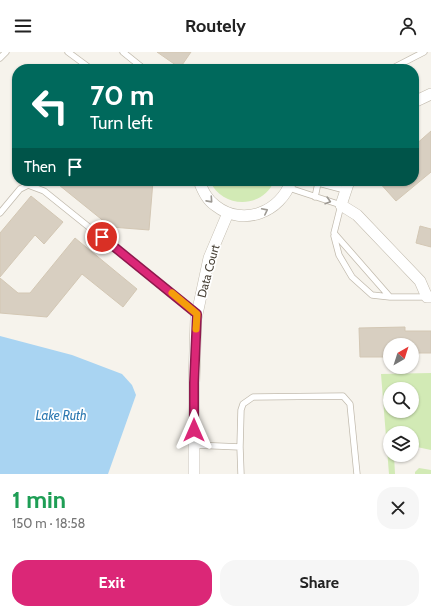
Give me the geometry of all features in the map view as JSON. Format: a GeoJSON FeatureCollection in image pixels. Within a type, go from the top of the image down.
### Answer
{"type":"FeatureCollection","features":[{"type":"Feature","properties":{"kind":"street"},"geometry":{"type":"LineString","coordinates":[[419,100],[431,94]]}},
{"type":"Feature","properties":{"kind":"street"},"geometry":{"type":"LineString","coordinates":[[201,186],[204,194],[215,206],[228,213],[244,216],[261,214],[276,206],[289,186]]}},
{"type":"Feature","properties":{"kind":"street"},"geometry":{"type":"LineString","coordinates":[[347,186],[341,204],[357,215],[420,281],[429,297]]}},
{"type":"Feature","properties":{"kind":"street","name":"Data Court"},"geometry":{"type":"LineString","coordinates":[[194,474],[194,383],[197,314],[209,258],[228,213]]}},
{"type":"Feature","properties":{"kind":"lane"},"geometry":{"type":"LineString","coordinates":[[0,58],[6,52]]}},
{"type":"Feature","properties":{"kind":"lane"},"geometry":{"type":"LineString","coordinates":[[68,52],[84,64]]}},
{"type":"Feature","properties":{"kind":"lane"},"geometry":{"type":"LineString","coordinates":[[123,52],[138,64]]}},
{"type":"Feature","properties":{"kind":"lane"},"geometry":{"type":"LineString","coordinates":[[401,64],[424,52]]}},
{"type":"Feature","properties":{"kind":"lane"},"geometry":{"type":"LineString","coordinates":[[0,213],[20,189],[26,186]]}},
{"type":"Feature","properties":{"kind":"lane"},"geometry":{"type":"LineString","coordinates":[[31,186],[44,191],[197,314]]}},
{"type":"Feature","properties":{"kind":"lane"},"geometry":{"type":"LineString","coordinates":[[292,186],[315,197],[341,204],[334,233],[339,255],[352,277],[372,296],[429,297]]}},
{"type":"Feature","properties":{"kind":"lane"},"geometry":{"type":"LineString","coordinates":[[315,197],[317,186]]}},
{"type":"Feature","properties":{"kind":"lane"},"geometry":{"type":"LineString","coordinates":[[334,233],[390,296]]}},
{"type":"Feature","properties":{"kind":"lane"},"geometry":{"type":"LineString","coordinates":[[241,474],[241,410],[243,404],[254,397],[343,396],[350,404],[356,474]]}},
{"type":"Feature","properties":{"kind":"lane"},"geometry":{"type":"LineString","coordinates":[[194,445],[240,446]]}},
{"type":"Feature","properties":{"kind":"green space"},"geometry":{"type":"Polygon","coordinates":[[[213,186],[271,186],[261,197],[252,201],[242,202],[233,201],[224,197],[213,186]]]}},
{"type":"Feature","properties":{"kind":"green space"},"geometry":{"type":"Polygon","coordinates":[[[431,373],[431,450],[419,447],[419,426],[385,426],[385,418],[419,418],[419,382],[383,382],[383,399],[381,374],[431,373]]]}},
{"type":"Feature","properties":{"kind":"green space"},"geometry":{"type":"Polygon","coordinates":[[[388,462],[394,462],[395,474],[389,474],[388,462]]]}},
{"type":"Feature","properties":{"kind":"green space"},"geometry":{"type":"Polygon","coordinates":[[[419,468],[431,470],[431,474],[415,474],[419,468]]]}},
{"type":"Feature","properties":{"kind":"water","name":"Lake Ruth"},"geometry":{"type":"Polygon","coordinates":[[[0,336],[72,355],[122,374],[132,385],[136,395],[108,474],[0,474],[0,336]]]}},
{"type":"Feature","properties":{"kind":"building"},"geometry":{"type":"Polygon","coordinates":[[[157,52],[191,52],[183,64],[174,64],[157,52]]]}},
{"type":"Feature","properties":{"kind":"building"},"geometry":{"type":"Polygon","coordinates":[[[431,131],[431,172],[419,182],[419,142],[431,131]]]}},
{"type":"Feature","properties":{"kind":"building"},"geometry":{"type":"Polygon","coordinates":[[[60,186],[153,186],[149,230],[111,227],[60,186]]]}},
{"type":"Feature","properties":{"kind":"building"},"geometry":{"type":"Polygon","coordinates":[[[382,186],[414,186],[396,201],[382,186]]]}},
{"type":"Feature","properties":{"kind":"building"},"geometry":{"type":"Polygon","coordinates":[[[31,196],[63,222],[44,244],[35,235],[0,277],[0,233],[31,196]]]}},
{"type":"Feature","properties":{"kind":"building"},"geometry":{"type":"Polygon","coordinates":[[[420,226],[431,229],[431,247],[416,243],[420,226]]]}},
{"type":"Feature","properties":{"kind":"building"},"geometry":{"type":"Polygon","coordinates":[[[75,238],[137,289],[123,307],[82,274],[47,317],[0,313],[0,278],[18,293],[30,293],[75,238]]]}},
{"type":"Feature","properties":{"kind":"building"},"geometry":{"type":"Polygon","coordinates":[[[405,327],[405,331],[431,331],[431,353],[419,353],[419,338],[383,338],[383,357],[360,357],[359,328],[405,327]]]}},
{"type":"Feature","properties":{"kind":"slow traffic"},"geometry":{"type":"LineString","coordinates":[[172,293],[197,314],[196,329]]}},
{"type":"Feature","properties":{"kind":"route"},"geometry":{"type":"LineString","coordinates":[[102,237],[197,314],[194,383],[194,430]]}}]}
